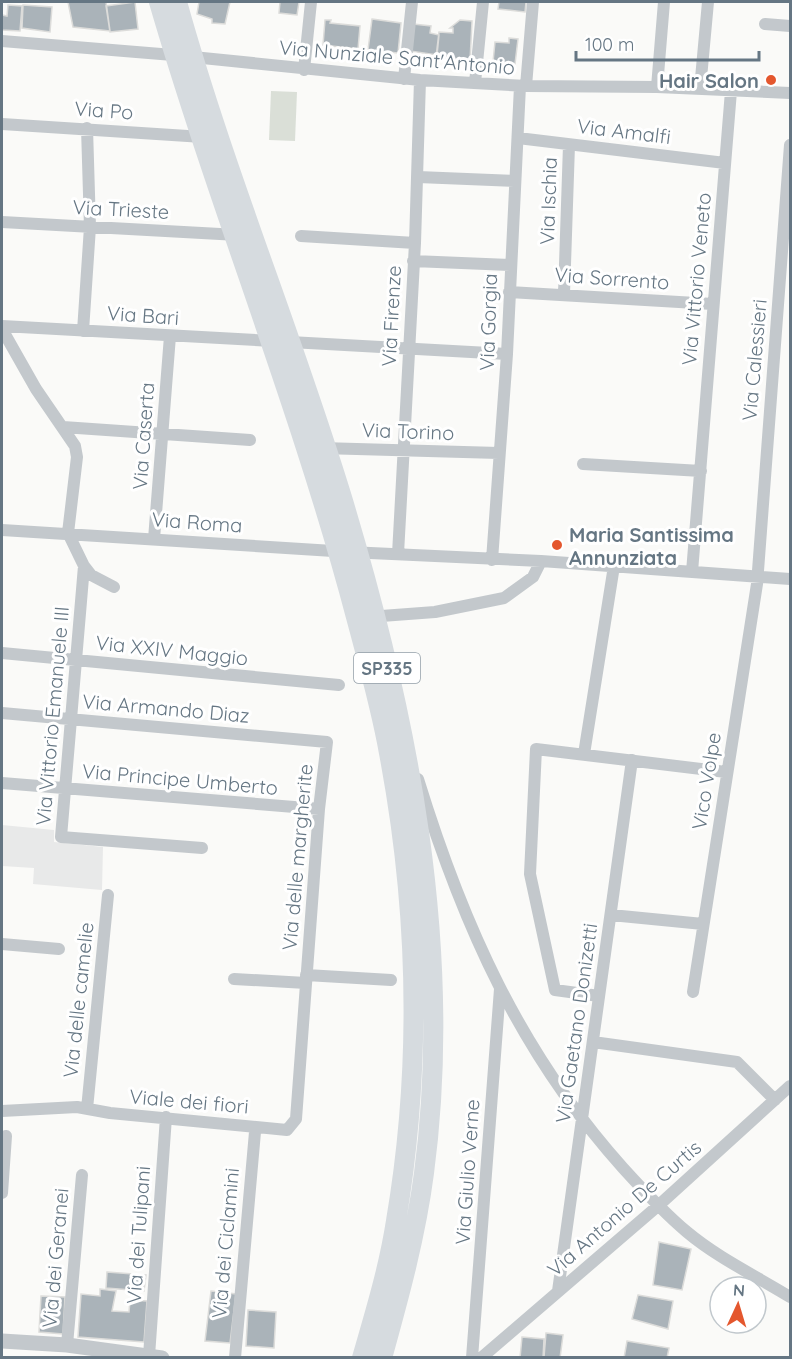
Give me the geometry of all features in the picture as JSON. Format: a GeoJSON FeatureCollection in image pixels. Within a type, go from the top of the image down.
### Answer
{"type":"FeatureCollection","features":[{"type":"Feature","properties":{"kind":"highway","name":"SP335"},"geometry":{"type":"LineString","coordinates":[[158,2],[192,113],[312,461],[339,555],[389,752],[410,917],[414,1004],[408,1134],[396,1224],[362,1358]]}},
{"type":"Feature","properties":{"kind":"highway","name":"SP335"},"geometry":{"type":"LineString","coordinates":[[177,2],[248,228],[343,503],[400,726],[417,817],[427,890],[431,959],[431,1070],[424,1172],[414,1228],[382,1358]]}},
{"type":"Feature","properties":{"kind":"street"},"geometry":{"type":"LineString","coordinates":[[158,2],[173,55],[238,235],[283,343],[428,812],[464,913],[500,989],[553,1081],[582,1120],[659,1205],[687,1233],[790,1297]]}},
{"type":"Feature","properties":{"kind":"street"},"geometry":{"type":"LineString","coordinates":[[304,70],[311,2]]}},
{"type":"Feature","properties":{"kind":"street"},"geometry":{"type":"LineString","coordinates":[[404,79],[412,2]]}},
{"type":"Feature","properties":{"kind":"street"},"geometry":{"type":"LineString","coordinates":[[475,83],[483,2]]}},
{"type":"Feature","properties":{"kind":"street","name":"Via Gorgia"},"geometry":{"type":"LineString","coordinates":[[492,560],[507,354],[514,181],[533,2]]}},
{"type":"Feature","properties":{"kind":"street"},"geometry":{"type":"LineString","coordinates":[[657,87],[664,2]]}},
{"type":"Feature","properties":{"kind":"street"},"geometry":{"type":"LineString","coordinates":[[700,89],[708,2]]}},
{"type":"Feature","properties":{"kind":"street"},"geometry":{"type":"LineString","coordinates":[[765,24],[790,26]]}},
{"type":"Feature","properties":{"kind":"street","name":"Via Nunziale Sant'Antonio"},"geometry":{"type":"LineString","coordinates":[[2,40],[404,79],[523,86],[657,87],[790,93]]}},
{"type":"Feature","properties":{"kind":"street","name":"Via Firenze"},"geometry":{"type":"LineString","coordinates":[[398,554],[415,243],[420,80]]}},
{"type":"Feature","properties":{"kind":"street","name":"Via Vittorio Veneto"},"geometry":{"type":"LineString","coordinates":[[692,572],[731,91]]}},
{"type":"Feature","properties":{"kind":"street","name":"Via Po"},"geometry":{"type":"LineString","coordinates":[[2,124],[203,137]]}},
{"type":"Feature","properties":{"kind":"street"},"geometry":{"type":"LineString","coordinates":[[83,331],[90,227],[87,128]]}},
{"type":"Feature","properties":{"kind":"street","name":"Via Amalfi"},"geometry":{"type":"LineString","coordinates":[[518,138],[725,163]]}},
{"type":"Feature","properties":{"kind":"street","name":"Via Ischia"},"geometry":{"type":"LineString","coordinates":[[564,294],[569,145]]}},
{"type":"Feature","properties":{"kind":"street","name":"Via Calessieri"},"geometry":{"type":"LineString","coordinates":[[756,577],[790,145]]}},
{"type":"Feature","properties":{"kind":"street"},"geometry":{"type":"LineString","coordinates":[[418,177],[514,181]]}},
{"type":"Feature","properties":{"kind":"street","name":"Via Trieste"},"geometry":{"type":"LineString","coordinates":[[2,222],[238,235]]}},
{"type":"Feature","properties":{"kind":"street"},"geometry":{"type":"LineString","coordinates":[[301,236],[415,243]]}},
{"type":"Feature","properties":{"kind":"street"},"geometry":{"type":"LineString","coordinates":[[414,261],[510,265]]}},
{"type":"Feature","properties":{"kind":"street","name":"Via Sorrento"},"geometry":{"type":"LineString","coordinates":[[509,292],[713,304]]}},
{"type":"Feature","properties":{"kind":"street"},"geometry":{"type":"LineString","coordinates":[[2,327],[36,388],[75,446],[77,458],[68,533],[84,566],[91,575],[114,587]]}},
{"type":"Feature","properties":{"kind":"street","name":"Via Bari"},"geometry":{"type":"LineString","coordinates":[[2,327],[507,354]]}},
{"type":"Feature","properties":{"kind":"street","name":"Via Caserta"},"geometry":{"type":"LineString","coordinates":[[154,539],[170,336]]}},
{"type":"Feature","properties":{"kind":"street"},"geometry":{"type":"LineString","coordinates":[[63,427],[250,440]]}},
{"type":"Feature","properties":{"kind":"street","name":"Via Torino"},"geometry":{"type":"LineString","coordinates":[[316,448],[499,453]]}},
{"type":"Feature","properties":{"kind":"street"},"geometry":{"type":"LineString","coordinates":[[583,465],[701,471]]}},
{"type":"Feature","properties":{"kind":"street","name":"Via Roma"},"geometry":{"type":"LineString","coordinates":[[2,530],[323,551],[541,561],[790,579]]}},
{"type":"Feature","properties":{"kind":"street"},"geometry":{"type":"LineString","coordinates":[[368,617],[435,612],[504,598],[533,577],[541,561]]}},
{"type":"Feature","properties":{"kind":"street","name":"Via Vittorio Emanuele III"},"geometry":{"type":"LineString","coordinates":[[84,566],[72,720],[64,789],[62,837],[202,848]]}},
{"type":"Feature","properties":{"kind":"street"},"geometry":{"type":"LineString","coordinates":[[584,754],[614,566]]}},
{"type":"Feature","properties":{"kind":"street","name":"Vico Volpe"},"geometry":{"type":"LineString","coordinates":[[693,992],[726,772],[745,669],[756,577]]}},
{"type":"Feature","properties":{"kind":"street","name":"Via XXIV Maggio"},"geometry":{"type":"LineString","coordinates":[[2,653],[339,686]]}},
{"type":"Feature","properties":{"kind":"street","name":"Via Armando Diaz"},"geometry":{"type":"LineString","coordinates":[[2,713],[327,742]]}},
{"type":"Feature","properties":{"kind":"street","name":"Via delle margherite"},"geometry":{"type":"LineString","coordinates":[[287,1130],[296,1119],[327,742]]}},
{"type":"Feature","properties":{"kind":"street"},"geometry":{"type":"LineString","coordinates":[[599,996],[555,990],[530,874],[536,748],[726,772]]}},
{"type":"Feature","properties":{"kind":"street","name":"Via Gaetano Donizetti"},"geometry":{"type":"LineString","coordinates":[[558,1291],[632,760]]}},
{"type":"Feature","properties":{"kind":"street","name":"Via Principe Umberto"},"geometry":{"type":"LineString","coordinates":[[2,783],[320,809]]}},
{"type":"Feature","properties":{"kind":"street","name":"Via delle camelie"},"geometry":{"type":"LineString","coordinates":[[87,1109],[108,895]]}},
{"type":"Feature","properties":{"kind":"street"},"geometry":{"type":"LineString","coordinates":[[611,915],[703,924]]}},
{"type":"Feature","properties":{"kind":"street"},"geometry":{"type":"LineString","coordinates":[[2,944],[59,949]]}},
{"type":"Feature","properties":{"kind":"street","name":"Via delle margherite"},"geometry":{"type":"LineString","coordinates":[[234,979],[391,980]]}},
{"type":"Feature","properties":{"kind":"street","name":"Via Giulio Verne"},"geometry":{"type":"LineString","coordinates":[[472,1358],[500,989]]}},
{"type":"Feature","properties":{"kind":"street"},"geometry":{"type":"LineString","coordinates":[[593,1042],[737,1062],[775,1100]]}},
{"type":"Feature","properties":{"kind":"street","name":"Via Antonio De Curtis"},"geometry":{"type":"LineString","coordinates":[[481,1358],[659,1205],[790,1086]]}},
{"type":"Feature","properties":{"kind":"street","name":"Viale dei fiori"},"geometry":{"type":"LineString","coordinates":[[2,1111],[87,1109],[287,1130]]}},
{"type":"Feature","properties":{"kind":"street","name":"Via dei Tulipani"},"geometry":{"type":"LineString","coordinates":[[156,1357],[166,1118]]}},
{"type":"Feature","properties":{"kind":"street","name":"Via dei Ciclamini"},"geometry":{"type":"LineString","coordinates":[[235,1358],[255,1132]]}},
{"type":"Feature","properties":{"kind":"street"},"geometry":{"type":"LineString","coordinates":[[2,1193],[6,1136]]}},
{"type":"Feature","properties":{"kind":"street","name":"Via dei Geranei"},"geometry":{"type":"LineString","coordinates":[[67,1345],[82,1175]]}},
{"type":"Feature","properties":{"kind":"street"},"geometry":{"type":"LineString","coordinates":[[2,1341],[67,1345],[156,1357]]}},
{"type":"Feature","properties":{"kind":"shaded area"},"geometry":{"type":"Polygon","coordinates":[[[271,91],[297,92],[295,141],[269,140],[271,91]]]}},
{"type":"Feature","properties":{"kind":"shaded area"},"geometry":{"type":"Polygon","coordinates":[[[2,825],[54,830],[54,842],[103,847],[102,890],[33,884],[34,868],[2,866],[2,825]]]}},
{"type":"Feature","properties":{"kind":"building"},"geometry":{"type":"Polygon","coordinates":[[[68,2],[106,2],[110,31],[73,27],[68,2]]]}},
{"type":"Feature","properties":{"kind":"building"},"geometry":{"type":"Polygon","coordinates":[[[135,2],[138,29],[110,32],[106,6],[135,2]]]}},
{"type":"Feature","properties":{"kind":"building"},"geometry":{"type":"Polygon","coordinates":[[[199,2],[230,2],[225,24],[212,23],[212,19],[197,14],[199,2]]]}},
{"type":"Feature","properties":{"kind":"building"},"geometry":{"type":"Polygon","coordinates":[[[280,2],[299,2],[297,15],[279,13],[280,2]]]}},
{"type":"Feature","properties":{"kind":"building"},"geometry":{"type":"Polygon","coordinates":[[[499,2],[526,2],[525,12],[498,9],[499,2]]]}},
{"type":"Feature","properties":{"kind":"building"},"geometry":{"type":"Polygon","coordinates":[[[8,5],[22,6],[20,31],[2,30],[2,15],[7,16],[8,5]]]}},
{"type":"Feature","properties":{"kind":"building"},"geometry":{"type":"Polygon","coordinates":[[[23,5],[52,7],[50,32],[22,28],[23,5]]]}},
{"type":"Feature","properties":{"kind":"building"},"geometry":{"type":"Polygon","coordinates":[[[372,19],[401,23],[398,53],[368,50],[372,19]]]}},
{"type":"Feature","properties":{"kind":"building"},"geometry":{"type":"Polygon","coordinates":[[[325,20],[331,20],[330,23],[360,26],[358,49],[323,45],[325,20]]]}},
{"type":"Feature","properties":{"kind":"building"},"geometry":{"type":"Polygon","coordinates":[[[460,20],[472,21],[470,61],[436,57],[439,32],[453,33],[453,28],[450,28],[460,20]]]}},
{"type":"Feature","properties":{"kind":"building"},"geometry":{"type":"Polygon","coordinates":[[[413,24],[431,26],[430,33],[439,35],[437,55],[410,51],[413,24]]]}},
{"type":"Feature","properties":{"kind":"building"},"geometry":{"type":"Polygon","coordinates":[[[509,38],[518,39],[515,64],[493,62],[495,42],[509,43],[509,38]]]}},
{"type":"Feature","properties":{"kind":"building"},"geometry":{"type":"Polygon","coordinates":[[[659,1242],[691,1249],[682,1290],[653,1285],[659,1242]]]}},
{"type":"Feature","properties":{"kind":"building"},"geometry":{"type":"Polygon","coordinates":[[[107,1272],[146,1275],[144,1291],[106,1288],[107,1272]]]}},
{"type":"Feature","properties":{"kind":"building"},"geometry":{"type":"Polygon","coordinates":[[[100,1289],[116,1291],[112,1311],[129,1312],[130,1300],[147,1301],[144,1342],[78,1337],[81,1294],[100,1296],[100,1289]]]}},
{"type":"Feature","properties":{"kind":"building"},"geometry":{"type":"Polygon","coordinates":[[[211,1291],[236,1294],[230,1343],[205,1341],[211,1291]]]}},
{"type":"Feature","properties":{"kind":"building"},"geometry":{"type":"Polygon","coordinates":[[[638,1295],[673,1301],[668,1329],[632,1319],[638,1295]]]}},
{"type":"Feature","properties":{"kind":"building"},"geometry":{"type":"Polygon","coordinates":[[[41,1296],[65,1297],[63,1334],[39,1332],[41,1296]]]}},
{"type":"Feature","properties":{"kind":"building"},"geometry":{"type":"Polygon","coordinates":[[[248,1310],[276,1312],[274,1348],[246,1346],[248,1310]]]}},
{"type":"Feature","properties":{"kind":"building"},"geometry":{"type":"Polygon","coordinates":[[[546,1333],[563,1335],[560,1358],[544,1357],[546,1333]]]}},
{"type":"Feature","properties":{"kind":"building"},"geometry":{"type":"Polygon","coordinates":[[[522,1337],[544,1339],[543,1358],[520,1358],[522,1337]]]}},
{"type":"Feature","properties":{"kind":"building"},"geometry":{"type":"Polygon","coordinates":[[[627,1341],[669,1348],[667,1358],[624,1358],[627,1341]]]}},
{"type":"Feature","properties":{"kind":"place","name":"Hair Salon"},"geometry":{"type":"Point","coordinates":[771,80]}},
{"type":"Feature","properties":{"kind":"place","name":"Maria Santissima Annunziata"},"geometry":{"type":"Point","coordinates":[557,545]}}]}
